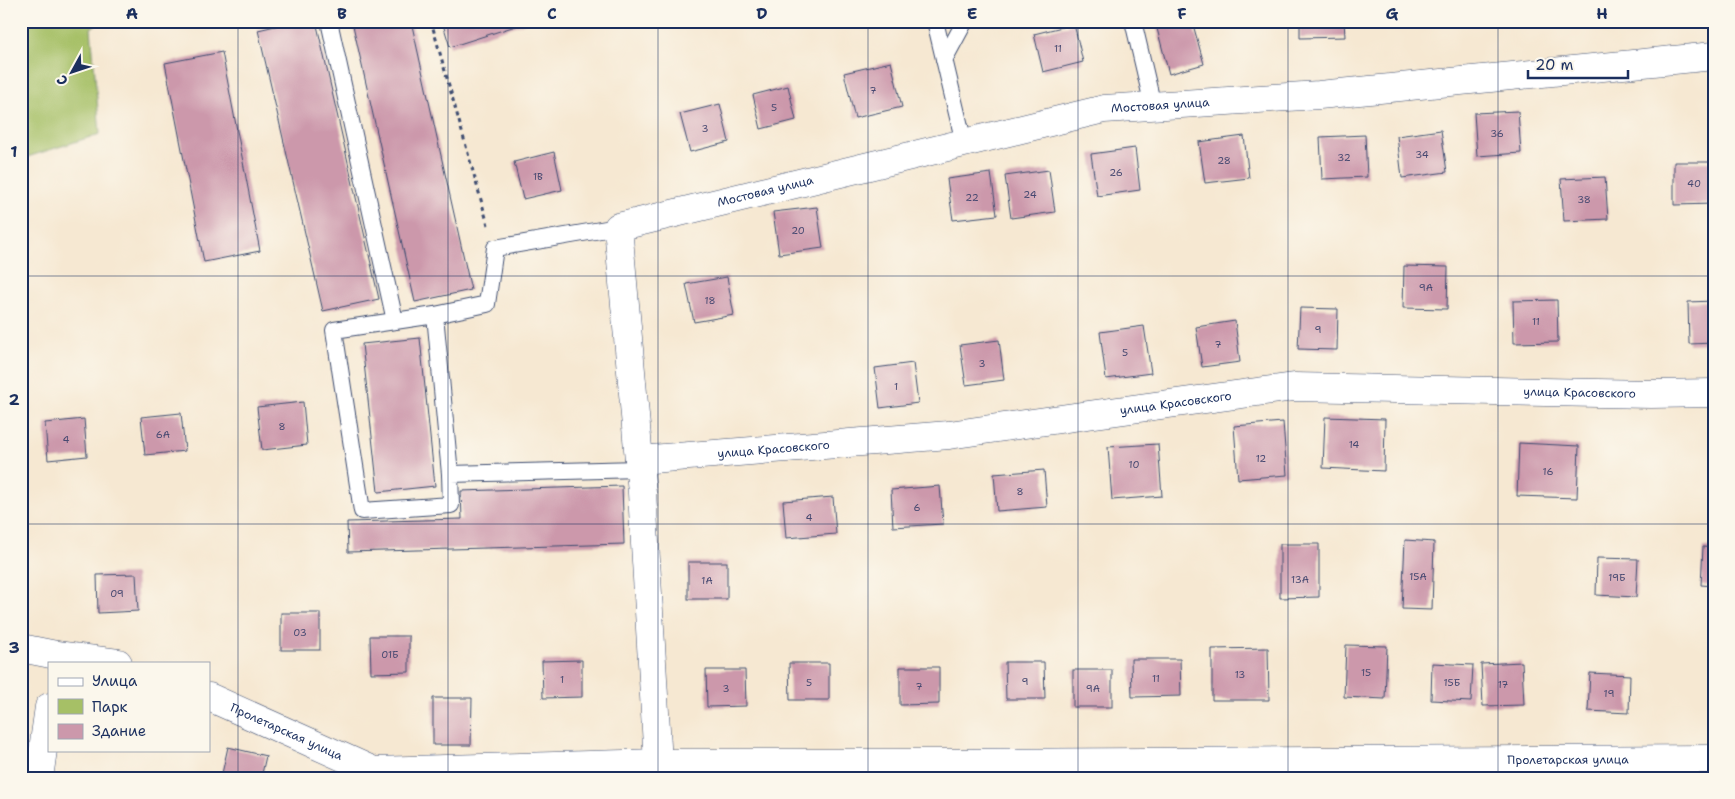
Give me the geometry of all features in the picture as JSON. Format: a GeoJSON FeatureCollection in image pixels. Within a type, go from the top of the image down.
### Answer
{"type":"FeatureCollection","features":[{"type":"Feature","properties":{"kind":"street","name":"Мостовая улица"},"geometry":{"type":"LineString","coordinates":[[618,227],[1104,109],[1319,95],[1714,56]]}},
{"type":"Feature","properties":{"kind":"street"},"geometry":{"type":"LineString","coordinates":[[618,227],[639,465],[658,763]]}},
{"type":"Feature","properties":{"kind":"street","name":"улица Красовского"},"geometry":{"type":"LineString","coordinates":[[639,465],[949,435],[1088,414],[1294,388],[1641,394],[1714,393]]}},
{"type":"Feature","properties":{"kind":"street"},"geometry":{"type":"LineString","coordinates":[[21,648],[55,659],[102,662]]}},
{"type":"Feature","properties":{"kind":"street","name":"Пролетарская улица"},"geometry":{"type":"LineString","coordinates":[[210,697],[374,772],[554,772],[658,763],[942,771],[1714,759]]}},
{"type":"Feature","properties":{"kind":"street"},"geometry":{"type":"LineString","coordinates":[[39,778],[48,715]]}},
{"type":"Feature","properties":{"kind":"lane"},"geometry":{"type":"LineString","coordinates":[[329,21],[395,321]]}},
{"type":"Feature","properties":{"kind":"lane"},"geometry":{"type":"LineString","coordinates":[[935,21],[964,143]]}},
{"type":"Feature","properties":{"kind":"lane"},"geometry":{"type":"LineString","coordinates":[[944,60],[965,21]]}},
{"type":"Feature","properties":{"kind":"lane"},"geometry":{"type":"LineString","coordinates":[[1133,21],[1153,106]]}},
{"type":"Feature","properties":{"kind":"lane"},"geometry":{"type":"LineString","coordinates":[[435,315],[450,474],[451,505],[362,511],[334,330],[435,315],[487,304],[495,248],[618,227]]}},
{"type":"Feature","properties":{"kind":"lane"},"geometry":{"type":"LineString","coordinates":[[450,474],[639,465]]}},
{"type":"Feature","properties":{"kind":"path"},"geometry":{"type":"LineString","coordinates":[[431,21],[495,248]]}},
{"type":"Feature","properties":{"kind":"green space"},"geometry":{"type":"Polygon","coordinates":[[[21,21],[101,21],[91,28],[100,134],[21,159],[21,21]]]}},
{"type":"Feature","properties":{"kind":"building"},"geometry":{"type":"Polygon","coordinates":[[[297,21],[316,21],[379,299],[323,311],[258,30],[297,21]]]}},
{"type":"Feature","properties":{"kind":"building"},"geometry":{"type":"Polygon","coordinates":[[[352,21],[411,21],[471,290],[415,302],[352,21]]]}},
{"type":"Feature","properties":{"kind":"building"},"geometry":{"type":"Polygon","coordinates":[[[442,21],[528,21],[528,22],[450,47],[442,21]]]}},
{"type":"Feature","properties":{"kind":"building"},"geometry":{"type":"Polygon","coordinates":[[[1155,21],[1192,21],[1204,64],[1169,74],[1155,21]]]}},
{"type":"Feature","properties":{"kind":"building"},"geometry":{"type":"Polygon","coordinates":[[[1300,21],[1344,21],[1345,37],[1300,38],[1300,21]]]}},
{"type":"Feature","properties":{"kind":"building"},"geometry":{"type":"Polygon","coordinates":[[[1074,24],[1083,62],[1043,72],[1034,34],[1074,24]]]}},
{"type":"Feature","properties":{"kind":"building"},"geometry":{"type":"Polygon","coordinates":[[[222,52],[260,251],[204,262],[165,63],[222,52]]]}},
{"type":"Feature","properties":{"kind":"building"},"geometry":{"type":"Polygon","coordinates":[[[891,62],[902,107],[855,118],[844,73],[891,62]]]}},
{"type":"Feature","properties":{"kind":"building"},"geometry":{"type":"Polygon","coordinates":[[[788,86],[796,120],[761,129],[753,95],[788,86]]]}},
{"type":"Feature","properties":{"kind":"building"},"geometry":{"type":"Polygon","coordinates":[[[720,104],[729,142],[690,152],[680,114],[720,104]]]}},
{"type":"Feature","properties":{"kind":"building"},"geometry":{"type":"Polygon","coordinates":[[[1518,111],[1521,153],[1477,156],[1474,113],[1518,111]]]}},
{"type":"Feature","properties":{"kind":"building"},"geometry":{"type":"Polygon","coordinates":[[[1441,130],[1447,172],[1402,178],[1397,136],[1441,130]]]}},
{"type":"Feature","properties":{"kind":"building"},"geometry":{"type":"Polygon","coordinates":[[[1365,135],[1367,177],[1322,179],[1320,137],[1365,135]]]}},
{"type":"Feature","properties":{"kind":"building"},"geometry":{"type":"Polygon","coordinates":[[[1244,136],[1249,178],[1205,183],[1199,142],[1244,136]]]}},
{"type":"Feature","properties":{"kind":"building"},"geometry":{"type":"Polygon","coordinates":[[[1135,148],[1140,190],[1097,196],[1091,154],[1135,148]]]}},
{"type":"Feature","properties":{"kind":"building"},"geometry":{"type":"Polygon","coordinates":[[[554,152],[562,190],[523,199],[514,162],[554,152]]]}},
{"type":"Feature","properties":{"kind":"building"},"geometry":{"type":"Polygon","coordinates":[[[1674,162],[1714,162],[1714,204],[1674,205],[1674,162]]]}},
{"type":"Feature","properties":{"kind":"building"},"geometry":{"type":"Polygon","coordinates":[[[1049,170],[1055,212],[1011,218],[1005,176],[1049,170]]]}},
{"type":"Feature","properties":{"kind":"building"},"geometry":{"type":"Polygon","coordinates":[[[991,173],[997,215],[953,220],[947,179],[991,173]]]}},
{"type":"Feature","properties":{"kind":"building"},"geometry":{"type":"Polygon","coordinates":[[[1605,177],[1608,219],[1564,221],[1561,179],[1605,177]]]}},
{"type":"Feature","properties":{"kind":"building"},"geometry":{"type":"Polygon","coordinates":[[[817,207],[823,248],[779,254],[773,212],[817,207]]]}},
{"type":"Feature","properties":{"kind":"building"},"geometry":{"type":"Polygon","coordinates":[[[1404,266],[1448,267],[1447,309],[1403,308],[1404,266]]]}},
{"type":"Feature","properties":{"kind":"building"},"geometry":{"type":"Polygon","coordinates":[[[727,277],[734,315],[694,322],[686,284],[727,277]]]}},
{"type":"Feature","properties":{"kind":"building"},"geometry":{"type":"Polygon","coordinates":[[[1557,300],[1558,342],[1514,343],[1513,301],[1557,300]]]}},
{"type":"Feature","properties":{"kind":"building"},"geometry":{"type":"Polygon","coordinates":[[[1714,301],[1714,343],[1689,344],[1688,302],[1714,301]]]}},
{"type":"Feature","properties":{"kind":"building"},"geometry":{"type":"Polygon","coordinates":[[[1300,308],[1338,309],[1337,350],[1298,349],[1300,308]]]}},
{"type":"Feature","properties":{"kind":"building"},"geometry":{"type":"Polygon","coordinates":[[[1235,321],[1240,362],[1202,367],[1196,327],[1235,321]]]}},
{"type":"Feature","properties":{"kind":"building"},"geometry":{"type":"Polygon","coordinates":[[[1144,326],[1151,373],[1106,379],[1100,332],[1144,326]]]}},
{"type":"Feature","properties":{"kind":"building"},"geometry":{"type":"Polygon","coordinates":[[[420,338],[435,486],[378,492],[362,344],[420,338]]]}},
{"type":"Feature","properties":{"kind":"building"},"geometry":{"type":"Polygon","coordinates":[[[999,340],[1004,380],[966,385],[960,345],[999,340]]]}},
{"type":"Feature","properties":{"kind":"building"},"geometry":{"type":"Polygon","coordinates":[[[913,363],[918,403],[880,408],[875,368],[913,363]]]}},
{"type":"Feature","properties":{"kind":"building"},"geometry":{"type":"Polygon","coordinates":[[[303,402],[307,445],[262,450],[257,407],[303,402]]]}},
{"type":"Feature","properties":{"kind":"building"},"geometry":{"type":"Polygon","coordinates":[[[181,413],[185,451],[145,455],[141,417],[181,413]]]}},
{"type":"Feature","properties":{"kind":"building"},"geometry":{"type":"Polygon","coordinates":[[[1325,417],[1385,419],[1384,471],[1323,468],[1325,417]]]}},
{"type":"Feature","properties":{"kind":"building"},"geometry":{"type":"Polygon","coordinates":[[[84,419],[87,456],[48,460],[45,423],[84,419]]]}},
{"type":"Feature","properties":{"kind":"building"},"geometry":{"type":"Polygon","coordinates":[[[1283,422],[1287,475],[1238,479],[1234,426],[1283,422]]]}},
{"type":"Feature","properties":{"kind":"building"},"geometry":{"type":"Polygon","coordinates":[[[1519,443],[1579,446],[1577,498],[1517,496],[1519,443]]]}},
{"type":"Feature","properties":{"kind":"building"},"geometry":{"type":"Polygon","coordinates":[[[1158,444],[1162,496],[1112,500],[1108,447],[1158,444]]]}},
{"type":"Feature","properties":{"kind":"building"},"geometry":{"type":"Polygon","coordinates":[[[1044,470],[1047,507],[997,511],[994,474],[1044,470]]]}},
{"type":"Feature","properties":{"kind":"building"},"geometry":{"type":"Polygon","coordinates":[[[622,486],[624,544],[348,552],[347,522],[462,519],[461,491],[622,486]]]}},
{"type":"Feature","properties":{"kind":"building"},"geometry":{"type":"Polygon","coordinates":[[[940,486],[943,524],[893,527],[891,490],[940,486]]]}},
{"type":"Feature","properties":{"kind":"building"},"geometry":{"type":"Polygon","coordinates":[[[833,497],[836,534],[786,538],[783,501],[833,497]]]}},
{"type":"Feature","properties":{"kind":"building"},"geometry":{"type":"Polygon","coordinates":[[[1405,540],[1434,542],[1432,610],[1402,609],[1405,540]]]}},
{"type":"Feature","properties":{"kind":"building"},"geometry":{"type":"Polygon","coordinates":[[[1280,544],[1319,544],[1319,597],[1280,598],[1280,544]]]}},
{"type":"Feature","properties":{"kind":"building"},"geometry":{"type":"Polygon","coordinates":[[[1703,547],[1714,548],[1714,586],[1701,585],[1703,547]]]}},
{"type":"Feature","properties":{"kind":"building"},"geometry":{"type":"Polygon","coordinates":[[[1597,558],[1638,559],[1636,597],[1596,595],[1597,558]]]}},
{"type":"Feature","properties":{"kind":"building"},"geometry":{"type":"Polygon","coordinates":[[[688,562],[727,562],[727,599],[688,599],[688,562]]]}},
{"type":"Feature","properties":{"kind":"building"},"geometry":{"type":"Polygon","coordinates":[[[136,574],[138,611],[98,613],[97,575],[136,574]]]}},
{"type":"Feature","properties":{"kind":"building"},"geometry":{"type":"Polygon","coordinates":[[[281,613],[320,613],[320,650],[281,650],[281,613]]]}},
{"type":"Feature","properties":{"kind":"building"},"geometry":{"type":"Polygon","coordinates":[[[370,636],[409,636],[409,672],[371,673],[370,636]]]}},
{"type":"Feature","properties":{"kind":"building"},"geometry":{"type":"Polygon","coordinates":[[[1346,645],[1387,646],[1385,699],[1344,697],[1346,645]]]}},
{"type":"Feature","properties":{"kind":"building"},"geometry":{"type":"Polygon","coordinates":[[[1268,648],[1269,700],[1212,700],[1212,649],[1268,648]]]}},
{"type":"Feature","properties":{"kind":"building"},"geometry":{"type":"Polygon","coordinates":[[[1131,659],[1180,659],[1181,696],[1132,697],[1131,659]]]}},
{"type":"Feature","properties":{"kind":"building"},"geometry":{"type":"Polygon","coordinates":[[[582,660],[582,697],[543,698],[542,661],[582,660]]]}},
{"type":"Feature","properties":{"kind":"building"},"geometry":{"type":"Polygon","coordinates":[[[1005,662],[1044,662],[1045,699],[1006,699],[1005,662]]]}},
{"type":"Feature","properties":{"kind":"building"},"geometry":{"type":"Polygon","coordinates":[[[1522,662],[1524,705],[1483,706],[1481,664],[1522,662]]]}},
{"type":"Feature","properties":{"kind":"building"},"geometry":{"type":"Polygon","coordinates":[[[789,663],[829,663],[829,700],[790,700],[789,663]]]}},
{"type":"Feature","properties":{"kind":"building"},"geometry":{"type":"Polygon","coordinates":[[[1432,663],[1473,665],[1471,702],[1431,700],[1432,663]]]}},
{"type":"Feature","properties":{"kind":"building"},"geometry":{"type":"Polygon","coordinates":[[[900,667],[939,667],[939,704],[900,705],[900,667]]]}},
{"type":"Feature","properties":{"kind":"building"},"geometry":{"type":"Polygon","coordinates":[[[706,670],[745,670],[746,706],[707,707],[706,670]]]}},
{"type":"Feature","properties":{"kind":"building"},"geometry":{"type":"Polygon","coordinates":[[[1073,670],[1112,670],[1112,707],[1073,707],[1073,670]]]}},
{"type":"Feature","properties":{"kind":"building"},"geometry":{"type":"Polygon","coordinates":[[[1590,673],[1630,675],[1629,713],[1588,711],[1590,673]]]}},
{"type":"Feature","properties":{"kind":"building"},"geometry":{"type":"Polygon","coordinates":[[[433,698],[472,698],[471,745],[433,745],[433,698]]]}},
{"type":"Feature","properties":{"kind":"building"},"geometry":{"type":"Polygon","coordinates":[[[228,747],[266,756],[261,778],[221,778],[228,747]]]}}]}
